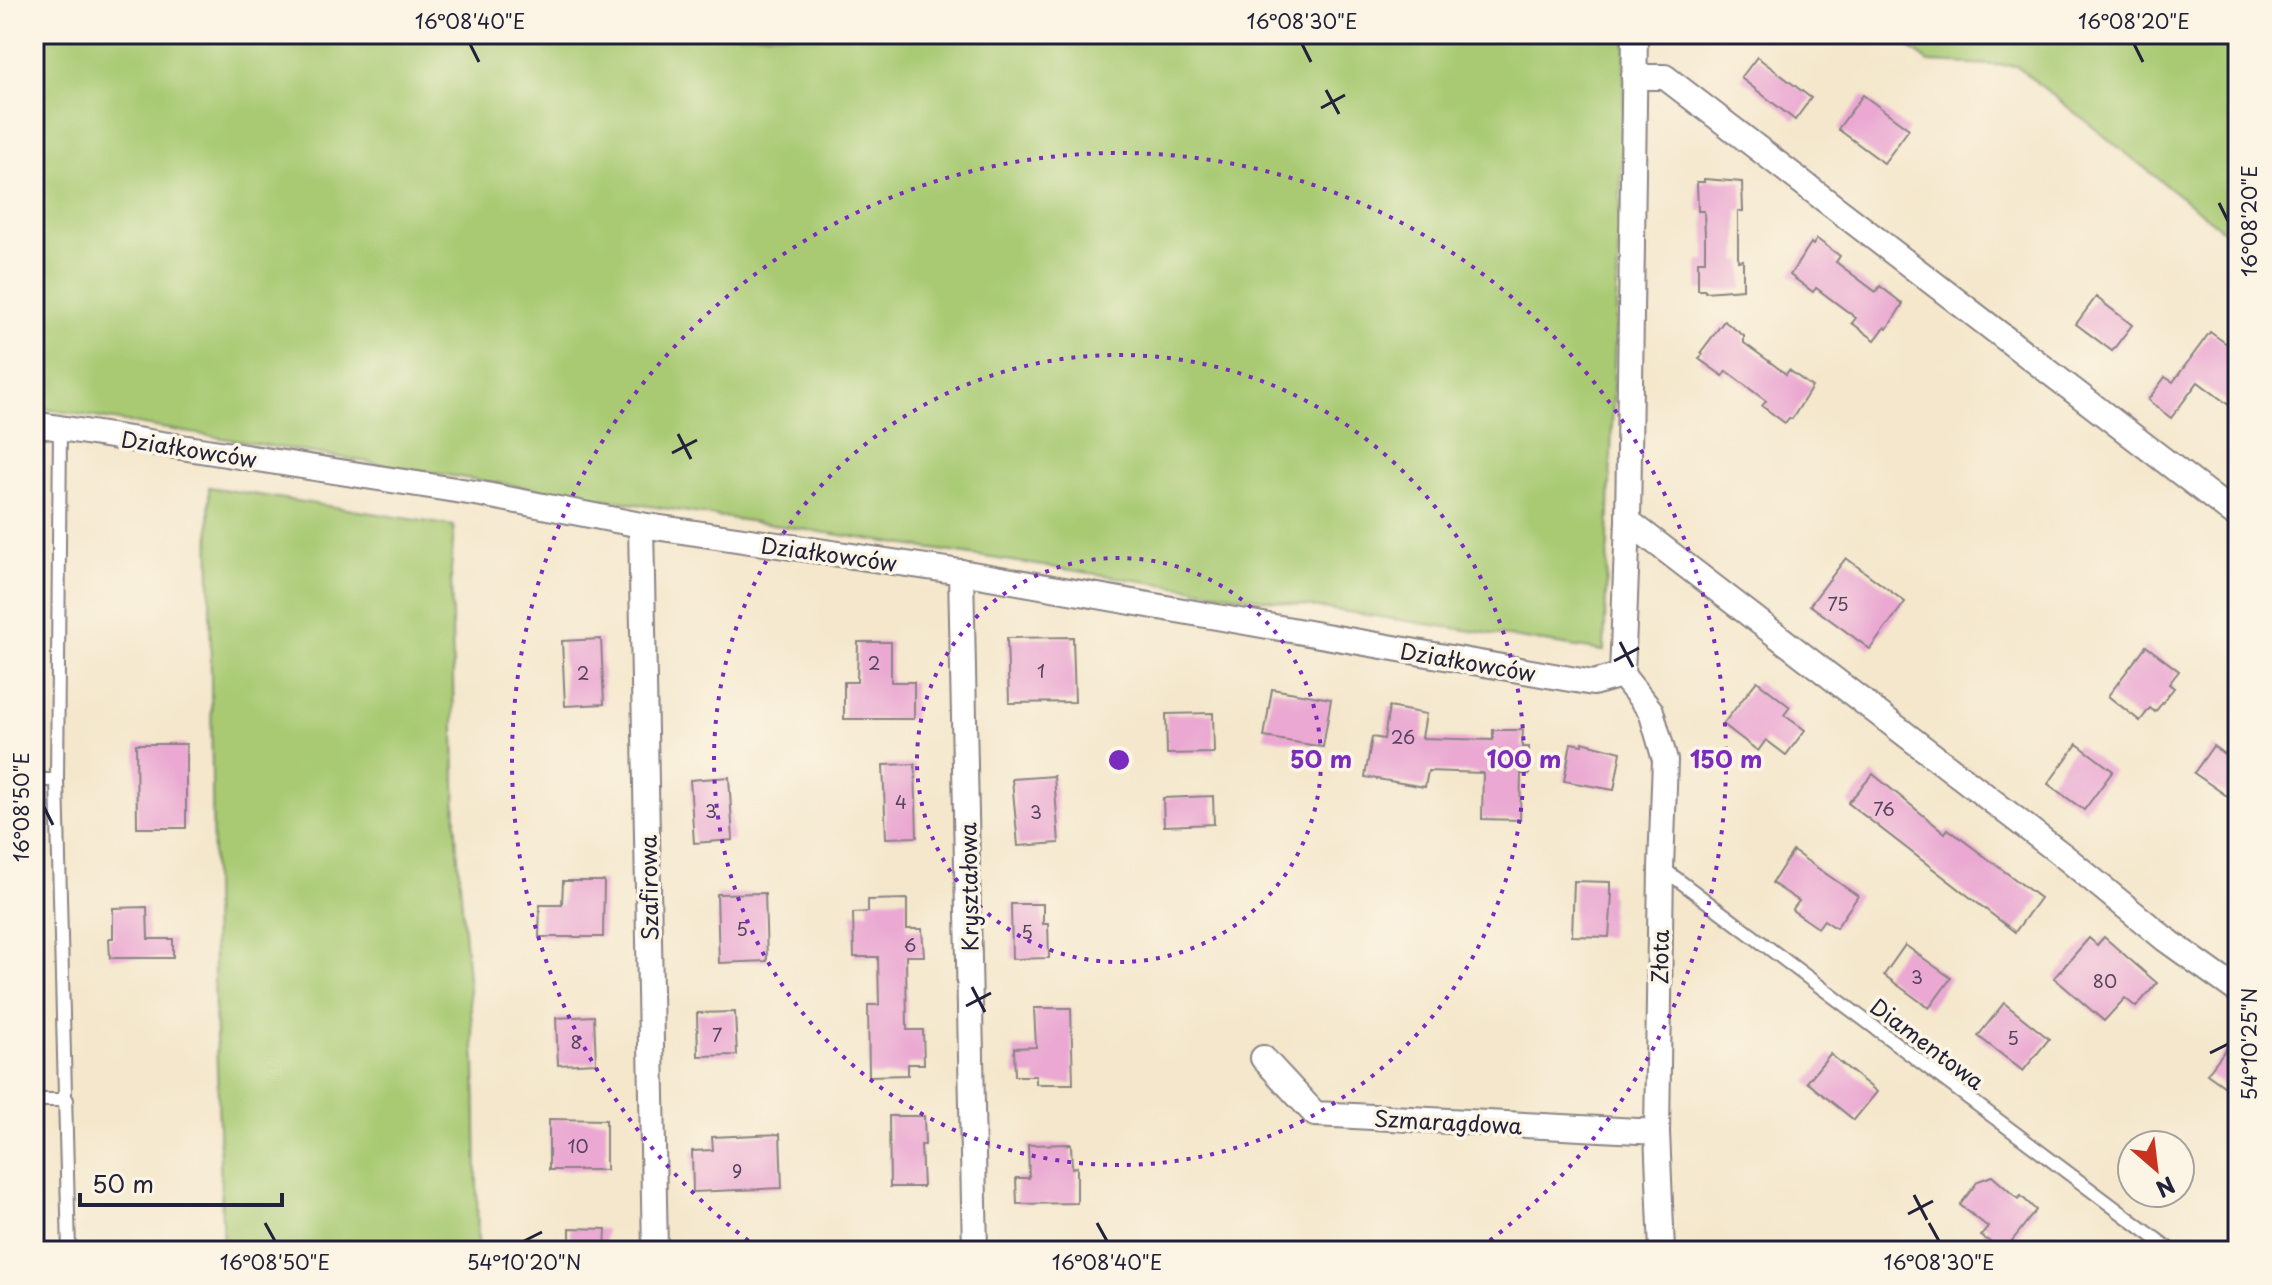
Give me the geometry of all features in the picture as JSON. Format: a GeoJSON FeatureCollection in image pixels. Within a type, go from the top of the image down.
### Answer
{"type":"FeatureCollection","features":[{"type":"Feature","properties":{"kind":"street"},"geometry":{"type":"LineString","coordinates":[[1622,675],[1628,521],[1635,34]]}},
{"type":"Feature","properties":{"kind":"street"},"geometry":{"type":"LineString","coordinates":[[1634,77],[1665,77],[2238,517]]}},
{"type":"Feature","properties":{"kind":"street","name":"Działkowców"},"geometry":{"type":"LineString","coordinates":[[34,424],[481,494],[641,525],[961,572],[1593,683],[1622,675]]}},
{"type":"Feature","properties":{"kind":"street"},"geometry":{"type":"LineString","coordinates":[[1628,521],[2065,857],[2165,939],[2238,991]]}},
{"type":"Feature","properties":{"kind":"street","name":"Szafirowa"},"geometry":{"type":"LineString","coordinates":[[641,525],[655,1251]]}},
{"type":"Feature","properties":{"kind":"street","name":"Kryształowa"},"geometry":{"type":"LineString","coordinates":[[961,572],[975,1251]]}},
{"type":"Feature","properties":{"kind":"street","name":"Złota"},"geometry":{"type":"LineString","coordinates":[[1622,675],[1651,711],[1665,760],[1657,1132],[1662,1251]]}},
{"type":"Feature","properties":{"kind":"street","name":"Szmaragdowa"},"geometry":{"type":"LineString","coordinates":[[1263,1058],[1315,1114],[1657,1132]]}},
{"type":"Feature","properties":{"kind":"lane"},"geometry":{"type":"LineString","coordinates":[[60,428],[57,780],[69,1251]]}},
{"type":"Feature","properties":{"kind":"lane"},"geometry":{"type":"LineString","coordinates":[[34,780],[57,780]]}},
{"type":"Feature","properties":{"kind":"lane","name":"Diamentowa"},"geometry":{"type":"LineString","coordinates":[[1661,867],[2172,1251]]}},
{"type":"Feature","properties":{"kind":"lane"},"geometry":{"type":"LineString","coordinates":[[34,1100],[67,1100]]}},
{"type":"Feature","properties":{"kind":"green space"},"geometry":{"type":"Polygon","coordinates":[[[34,34],[1626,34],[1604,651],[471,479],[34,407],[34,34]]]}},
{"type":"Feature","properties":{"kind":"green space"},"geometry":{"type":"Polygon","coordinates":[[[1891,34],[2238,34],[2238,242],[2016,66],[1929,62],[1891,34]]]}},
{"type":"Feature","properties":{"kind":"green space"},"geometry":{"type":"Polygon","coordinates":[[[209,487],[454,526],[451,571],[456,834],[475,1062],[478,1251],[223,1251],[214,977],[209,487]]]}},
{"type":"Feature","properties":{"kind":"building"},"geometry":{"type":"Polygon","coordinates":[[[1757,57],[1811,98],[1795,120],[1741,78],[1757,57]]]}},
{"type":"Feature","properties":{"kind":"building"},"geometry":{"type":"Polygon","coordinates":[[[1863,95],[1909,129],[1884,163],[1838,129],[1863,95]]]}},
{"type":"Feature","properties":{"kind":"building"},"geometry":{"type":"Polygon","coordinates":[[[1704,179],[1742,182],[1743,211],[1738,211],[1738,261],[1743,260],[1743,289],[1698,290],[1698,261],[1705,261],[1705,236],[1704,211],[1698,211],[1697,182],[1704,182],[1704,179]]]}},
{"type":"Feature","properties":{"kind":"building"},"geometry":{"type":"Polygon","coordinates":[[[1817,239],[1840,256],[1836,262],[1876,292],[1880,286],[1903,304],[1887,329],[1885,327],[1875,340],[1852,323],[1856,318],[1816,288],[1813,292],[1790,275],[1811,243],[1813,245],[1817,239]]]}},
{"type":"Feature","properties":{"kind":"building"},"geometry":{"type":"Polygon","coordinates":[[[2096,297],[2132,325],[2112,351],[2076,324],[2096,297]]]}},
{"type":"Feature","properties":{"kind":"building"},"geometry":{"type":"Polygon","coordinates":[[[1724,321],[1744,336],[1744,343],[1786,374],[1789,370],[1812,387],[1792,419],[1785,423],[1762,406],[1766,401],[1726,371],[1723,376],[1699,359],[1724,321]]]}},
{"type":"Feature","properties":{"kind":"building"},"geometry":{"type":"Polygon","coordinates":[[[2210,332],[2238,352],[2238,412],[2198,382],[2171,418],[2148,400],[2165,377],[2173,382],[2210,332]]]}},
{"type":"Feature","properties":{"kind":"building"},"geometry":{"type":"Polygon","coordinates":[[[1846,558],[1905,602],[1870,649],[1810,605],[1846,558]]]}},
{"type":"Feature","properties":{"kind":"building"},"geometry":{"type":"Polygon","coordinates":[[[1073,637],[1075,702],[1009,703],[1007,638],[1073,637]]]}},
{"type":"Feature","properties":{"kind":"building"},"geometry":{"type":"Polygon","coordinates":[[[601,639],[604,704],[565,706],[562,641],[601,639]]]}},
{"type":"Feature","properties":{"kind":"building"},"geometry":{"type":"Polygon","coordinates":[[[858,642],[891,642],[891,682],[914,682],[914,719],[844,719],[844,682],[857,682],[858,642]]]}},
{"type":"Feature","properties":{"kind":"building"},"geometry":{"type":"Polygon","coordinates":[[[2146,646],[2179,671],[2169,684],[2174,688],[2155,712],[2150,708],[2140,721],[2108,696],[2146,646]]]}},
{"type":"Feature","properties":{"kind":"building"},"geometry":{"type":"Polygon","coordinates":[[[1757,681],[1790,707],[1784,715],[1805,730],[1786,755],[1766,740],[1758,751],[1723,724],[1757,681]]]}},
{"type":"Feature","properties":{"kind":"building"},"geometry":{"type":"Polygon","coordinates":[[[1272,689],[1331,699],[1323,747],[1264,737],[1272,689]]]}},
{"type":"Feature","properties":{"kind":"building"},"geometry":{"type":"Polygon","coordinates":[[[1389,707],[1426,714],[1422,738],[1493,740],[1493,730],[1523,730],[1522,747],[1529,747],[1529,775],[1521,774],[1520,820],[1482,819],[1483,773],[1428,771],[1425,787],[1365,777],[1372,737],[1384,739],[1389,707]]]}},
{"type":"Feature","properties":{"kind":"building"},"geometry":{"type":"Polygon","coordinates":[[[1213,713],[1214,753],[1167,754],[1166,714],[1213,713]]]}},
{"type":"Feature","properties":{"kind":"building"},"geometry":{"type":"Polygon","coordinates":[[[1582,742],[1621,752],[1614,790],[1564,781],[1571,743],[1582,745],[1582,742]]]}},
{"type":"Feature","properties":{"kind":"building"},"geometry":{"type":"Polygon","coordinates":[[[136,744],[186,744],[186,828],[137,828],[136,744]]]}},
{"type":"Feature","properties":{"kind":"building"},"geometry":{"type":"Polygon","coordinates":[[[2077,744],[2113,771],[2084,810],[2048,784],[2077,744]]]}},
{"type":"Feature","properties":{"kind":"building"},"geometry":{"type":"Polygon","coordinates":[[[2213,746],[2238,764],[2238,779],[2227,796],[2194,773],[2213,746]]]}},
{"type":"Feature","properties":{"kind":"building"},"geometry":{"type":"Polygon","coordinates":[[[915,764],[917,837],[886,838],[883,765],[915,764]]]}},
{"type":"Feature","properties":{"kind":"building"},"geometry":{"type":"Polygon","coordinates":[[[1873,774],[1945,833],[1948,829],[2040,898],[2015,932],[1848,803],[1873,774]]]}},
{"type":"Feature","properties":{"kind":"building"},"geometry":{"type":"Polygon","coordinates":[[[1054,776],[1059,843],[1018,846],[1012,779],[1054,776]]]}},
{"type":"Feature","properties":{"kind":"building"},"geometry":{"type":"Polygon","coordinates":[[[729,777],[733,840],[694,843],[690,780],[729,777]]]}},
{"type":"Feature","properties":{"kind":"building"},"geometry":{"type":"Polygon","coordinates":[[[1213,796],[1214,824],[1164,826],[1163,798],[1213,796]]]}},
{"type":"Feature","properties":{"kind":"building"},"geometry":{"type":"Polygon","coordinates":[[[1793,851],[1858,896],[1836,928],[1824,920],[1818,928],[1792,910],[1799,901],[1772,883],[1793,851]]]}},
{"type":"Feature","properties":{"kind":"building"},"geometry":{"type":"Polygon","coordinates":[[[563,881],[604,881],[603,937],[539,937],[540,905],[562,905],[563,881]]]}},
{"type":"Feature","properties":{"kind":"building"},"geometry":{"type":"Polygon","coordinates":[[[1574,881],[1610,882],[1609,937],[1572,936],[1574,881]]]}},
{"type":"Feature","properties":{"kind":"building"},"geometry":{"type":"Polygon","coordinates":[[[765,893],[767,961],[719,963],[717,894],[765,893]]]}},
{"type":"Feature","properties":{"kind":"building"},"geometry":{"type":"Polygon","coordinates":[[[907,899],[907,929],[922,929],[924,956],[906,956],[907,1030],[923,1030],[924,1064],[908,1064],[908,1075],[869,1076],[868,1005],[879,1005],[878,957],[854,957],[853,913],[868,912],[868,900],[907,899]]]}},
{"type":"Feature","properties":{"kind":"building"},"geometry":{"type":"Polygon","coordinates":[[[1011,904],[1043,904],[1043,924],[1048,924],[1049,958],[1012,959],[1011,904]]]}},
{"type":"Feature","properties":{"kind":"building"},"geometry":{"type":"Polygon","coordinates":[[[147,907],[148,939],[173,939],[173,958],[110,958],[113,908],[147,907]]]}},
{"type":"Feature","properties":{"kind":"building"},"geometry":{"type":"Polygon","coordinates":[[[2104,937],[2157,983],[2136,1007],[2125,998],[2104,1021],[2054,978],[2089,938],[2097,945],[2104,937]]]}},
{"type":"Feature","properties":{"kind":"building"},"geometry":{"type":"Polygon","coordinates":[[[1905,945],[1951,978],[1929,1008],[1884,975],[1905,945]]]}},
{"type":"Feature","properties":{"kind":"building"},"geometry":{"type":"Polygon","coordinates":[[[2004,1003],[2049,1039],[2023,1071],[1978,1036],[2004,1003]]]}},
{"type":"Feature","properties":{"kind":"building"},"geometry":{"type":"Polygon","coordinates":[[[1034,1008],[1071,1008],[1073,1084],[1036,1084],[1036,1076],[1015,1076],[1014,1048],[1036,1047],[1034,1008]]]}},
{"type":"Feature","properties":{"kind":"building"},"geometry":{"type":"Polygon","coordinates":[[[735,1012],[737,1055],[698,1056],[697,1013],[735,1012]]]}},
{"type":"Feature","properties":{"kind":"building"},"geometry":{"type":"Polygon","coordinates":[[[594,1016],[596,1063],[558,1065],[556,1018],[594,1016]]]}},
{"type":"Feature","properties":{"kind":"building"},"geometry":{"type":"Polygon","coordinates":[[[2238,1033],[2238,1096],[2207,1074],[2238,1033]]]}},
{"type":"Feature","properties":{"kind":"building"},"geometry":{"type":"Polygon","coordinates":[[[1830,1054],[1877,1092],[1854,1120],[1807,1082],[1830,1054]]]}},
{"type":"Feature","properties":{"kind":"building"},"geometry":{"type":"Polygon","coordinates":[[[889,1116],[924,1116],[925,1145],[921,1145],[923,1187],[890,1187],[889,1116]]]}},
{"type":"Feature","properties":{"kind":"building"},"geometry":{"type":"Polygon","coordinates":[[[549,1119],[606,1120],[606,1170],[549,1170],[549,1119]]]}},
{"type":"Feature","properties":{"kind":"building"},"geometry":{"type":"Polygon","coordinates":[[[780,1134],[782,1188],[693,1192],[692,1151],[713,1150],[712,1137],[780,1134]]]}},
{"type":"Feature","properties":{"kind":"building"},"geometry":{"type":"Polygon","coordinates":[[[1071,1144],[1072,1168],[1077,1167],[1077,1203],[1017,1204],[1016,1178],[1029,1178],[1028,1145],[1071,1144]]]}},
{"type":"Feature","properties":{"kind":"building"},"geometry":{"type":"Polygon","coordinates":[[[1992,1176],[2036,1210],[2004,1251],[1981,1236],[1988,1227],[1960,1205],[1978,1181],[1992,1176]]]}},
{"type":"Feature","properties":{"kind":"building"},"geometry":{"type":"Polygon","coordinates":[[[570,1228],[606,1229],[605,1251],[570,1251],[570,1228]]]}}]}
